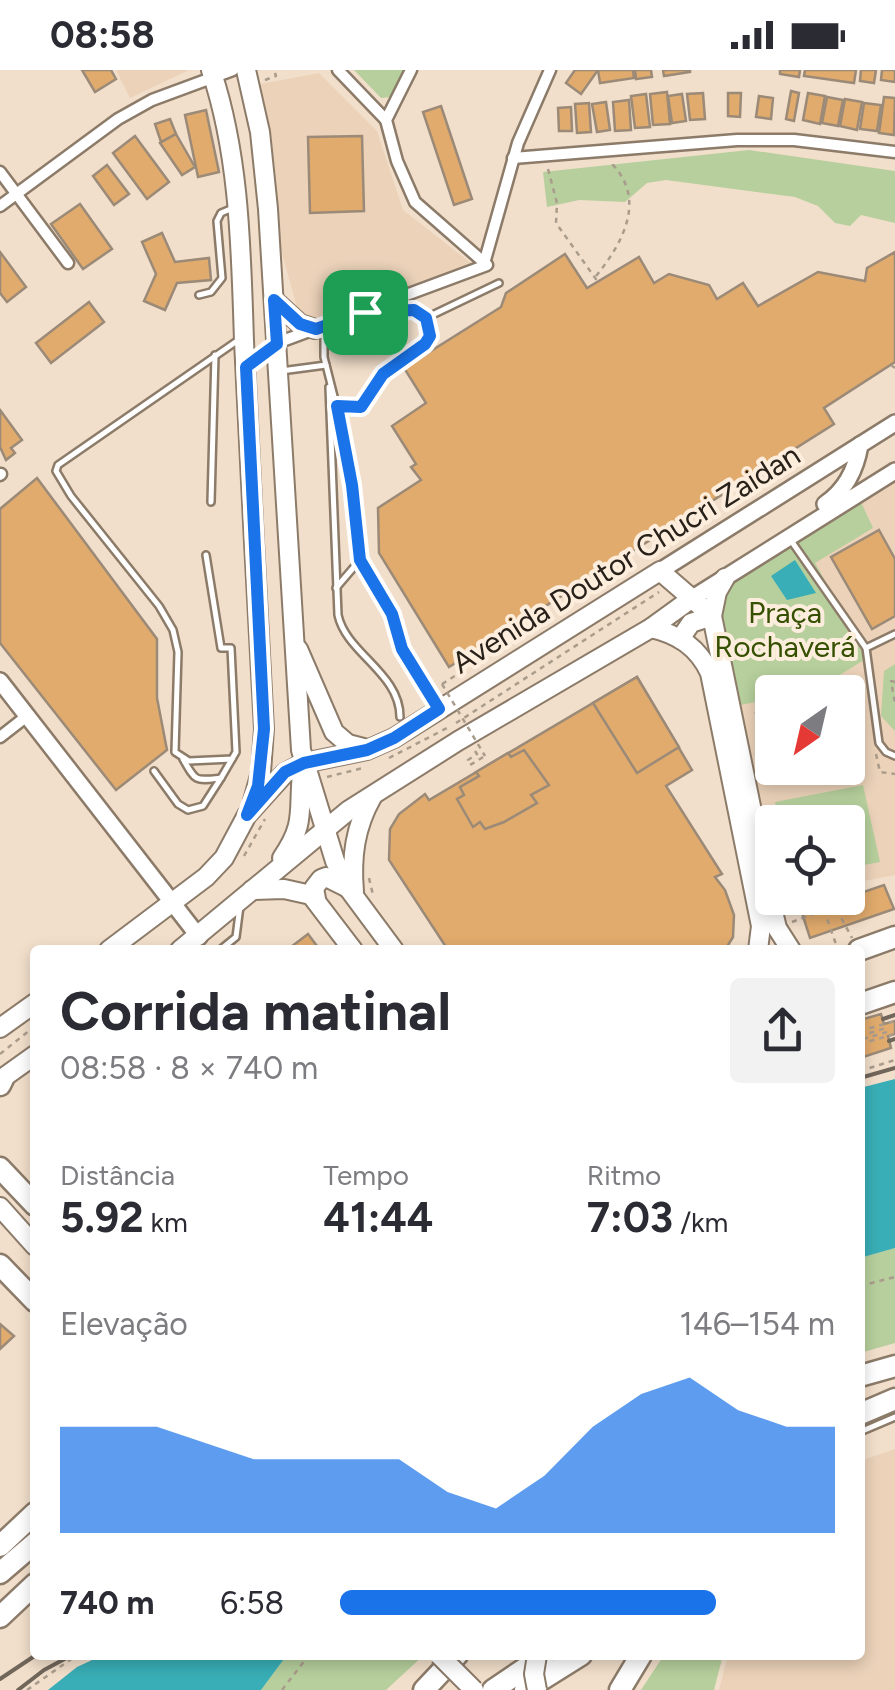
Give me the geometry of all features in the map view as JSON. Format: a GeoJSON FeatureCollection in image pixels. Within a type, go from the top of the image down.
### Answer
{"type":"FeatureCollection","features":[{"type":"Feature","properties":{"kind":"highway"},"geometry":{"type":"LineString","coordinates":[[865,948],[895,937]]}},
{"type":"Feature","properties":{"kind":"highway"},"geometry":{"type":"LineString","coordinates":[[865,1002],[895,992]]}},
{"type":"Feature","properties":{"kind":"highway"},"geometry":{"type":"LineString","coordinates":[[0,1168],[30,1199]]}},
{"type":"Feature","properties":{"kind":"highway"},"geometry":{"type":"LineString","coordinates":[[0,1265],[30,1296]]}},
{"type":"Feature","properties":{"kind":"highway"},"geometry":{"type":"LineString","coordinates":[[865,1375],[895,1366]]}},
{"type":"Feature","properties":{"kind":"highway"},"geometry":{"type":"LineString","coordinates":[[865,1412],[895,1398]]}},
{"type":"Feature","properties":{"kind":"highway"},"geometry":{"type":"LineString","coordinates":[[0,1546],[30,1518]]}},
{"type":"Feature","properties":{"kind":"highway"},"geometry":{"type":"LineString","coordinates":[[0,1573],[30,1547]]}},
{"type":"Feature","properties":{"kind":"highway"},"geometry":{"type":"LineString","coordinates":[[0,1596],[30,1575]]}},
{"type":"Feature","properties":{"kind":"highway"},"geometry":{"type":"LineString","coordinates":[[0,1616],[30,1589]]}},
{"type":"Feature","properties":{"kind":"highway"},"geometry":{"type":"LineString","coordinates":[[424,1690],[452,1660]]}},
{"type":"Feature","properties":{"kind":"highway"},"geometry":{"type":"LineString","coordinates":[[492,1690],[534,1660]]}},
{"type":"Feature","properties":{"kind":"highway"},"geometry":{"type":"LineString","coordinates":[[524,1690],[574,1660]]}},
{"type":"Feature","properties":{"kind":"highway"},"geometry":{"type":"LineString","coordinates":[[620,1690],[637,1660]]}},
{"type":"Feature","properties":{"kind":"main road"},"geometry":{"type":"LineString","coordinates":[[246,70],[260,132],[274,300],[297,726],[324,831],[351,893]]}},
{"type":"Feature","properties":{"kind":"main road"},"geometry":{"type":"LineString","coordinates":[[212,74],[230,151],[242,263],[264,729],[258,786],[247,815]]}},
{"type":"Feature","properties":{"kind":"main road"},"geometry":{"type":"LineString","coordinates":[[274,300],[300,324],[320,328]]}},
{"type":"Feature","properties":{"kind":"main road","name":"Avenida Doutor Chucri Zaidan"},"geometry":{"type":"LineString","coordinates":[[116,945],[206,878],[224,858],[247,815],[285,772],[304,763],[367,750],[394,738],[895,422]]}},
{"type":"Feature","properties":{"kind":"main road"},"geometry":{"type":"LineString","coordinates":[[807,526],[808,514],[843,488],[855,466],[860,445]]}},
{"type":"Feature","properties":{"kind":"main road"},"geometry":{"type":"LineString","coordinates":[[187,945],[274,871],[374,794],[650,628],[895,472]]}},
{"type":"Feature","properties":{"kind":"main road"},"geometry":{"type":"LineString","coordinates":[[660,571],[712,616]]}},
{"type":"Feature","properties":{"kind":"main road"},"geometry":{"type":"LineString","coordinates":[[725,578],[714,600],[712,616],[777,928],[788,945]]}},
{"type":"Feature","properties":{"kind":"main road"},"geometry":{"type":"LineString","coordinates":[[680,639],[690,623],[712,616]]}},
{"type":"Feature","properties":{"kind":"main road"},"geometry":{"type":"LineString","coordinates":[[650,628],[680,639],[699,654],[710,673],[761,926],[759,945]]}},
{"type":"Feature","properties":{"kind":"main road"},"geometry":{"type":"LineString","coordinates":[[293,636],[334,732],[348,744],[367,750]]}},
{"type":"Feature","properties":{"kind":"main road"},"geometry":{"type":"LineString","coordinates":[[0,681],[199,937]]}},
{"type":"Feature","properties":{"kind":"main road"},"geometry":{"type":"LineString","coordinates":[[274,871],[297,836],[304,763]]}},
{"type":"Feature","properties":{"kind":"main road"},"geometry":{"type":"LineString","coordinates":[[351,893],[357,832],[374,794]]}},
{"type":"Feature","properties":{"kind":"main road"},"geometry":{"type":"LineString","coordinates":[[349,945],[316,899],[314,888],[326,877],[372,909],[391,945]]}},
{"type":"Feature","properties":{"kind":"main road"},"geometry":{"type":"LineString","coordinates":[[247,895],[284,889],[316,899]]}},
{"type":"Feature","properties":{"kind":"main road"},"geometry":{"type":"LineString","coordinates":[[0,1028],[30,1006]]}},
{"type":"Feature","properties":{"kind":"main road"},"geometry":{"type":"LineString","coordinates":[[1,1081],[30,1059]]}},
{"type":"Feature","properties":{"kind":"main road"},"geometry":{"type":"LineString","coordinates":[[4,1211],[30,1240]]}},
{"type":"Feature","properties":{"kind":"main road"},"geometry":{"type":"LineString","coordinates":[[445,1660],[474,1690]]}},
{"type":"Feature","properties":{"kind":"main road"},"geometry":{"type":"LineString","coordinates":[[537,1690],[534,1674],[539,1660]]}},
{"type":"Feature","properties":{"kind":"street"},"geometry":{"type":"LineString","coordinates":[[0,206],[118,119],[212,74],[233,70]]}},
{"type":"Feature","properties":{"kind":"street"},"geometry":{"type":"LineString","coordinates":[[338,70],[386,120],[397,162],[415,202],[486,262]]}},
{"type":"Feature","properties":{"kind":"street"},"geometry":{"type":"LineString","coordinates":[[386,120],[411,70]]}},
{"type":"Feature","properties":{"kind":"street"},"geometry":{"type":"LineString","coordinates":[[486,262],[514,158],[550,70]]}},
{"type":"Feature","properties":{"kind":"street"},"geometry":{"type":"LineString","coordinates":[[514,158],[775,140],[895,152]]}},
{"type":"Feature","properties":{"kind":"street"},"geometry":{"type":"LineString","coordinates":[[0,172],[68,263]]}},
{"type":"Feature","properties":{"kind":"street"},"geometry":{"type":"LineString","coordinates":[[246,367],[277,344],[486,262]]}},
{"type":"Feature","properties":{"kind":"street"},"geometry":{"type":"LineString","coordinates":[[0,736],[27,716]]}},
{"type":"Feature","properties":{"kind":"lane"},"geometry":{"type":"LineString","coordinates":[[199,295],[222,278],[218,216],[236,207]]}},
{"type":"Feature","properties":{"kind":"lane"},"geometry":{"type":"LineString","coordinates":[[221,264],[242,263]]}},
{"type":"Feature","properties":{"kind":"lane"},"geometry":{"type":"LineString","coordinates":[[426,318],[499,283]]}},
{"type":"Feature","properties":{"kind":"lane"},"geometry":{"type":"LineString","coordinates":[[337,406],[361,407],[383,374],[425,344],[430,336],[426,318],[414,310],[365,312]]}},
{"type":"Feature","properties":{"kind":"lane"},"geometry":{"type":"LineString","coordinates":[[320,328],[352,485],[360,560],[392,614],[402,649],[439,709]]}},
{"type":"Feature","properties":{"kind":"lane"},"geometry":{"type":"LineString","coordinates":[[221,778],[196,780],[175,752],[178,652],[173,630],[56,471],[58,465],[215,354],[244,338]]}},
{"type":"Feature","properties":{"kind":"lane"},"geometry":{"type":"LineString","coordinates":[[211,502],[215,354]]}},
{"type":"Feature","properties":{"kind":"lane"},"geometry":{"type":"LineString","coordinates":[[278,372],[326,365]]}},
{"type":"Feature","properties":{"kind":"lane"},"geometry":{"type":"LineString","coordinates":[[329,374],[340,623],[384,678],[400,709],[400,717]]}},
{"type":"Feature","properties":{"kind":"lane"},"geometry":{"type":"LineString","coordinates":[[789,538],[866,648],[880,742],[886,752],[895,756]]}},
{"type":"Feature","properties":{"kind":"lane"},"geometry":{"type":"LineString","coordinates":[[154,771],[178,804],[188,810],[203,806],[236,752],[230,648],[221,648],[206,555]]}},
{"type":"Feature","properties":{"kind":"lane"},"geometry":{"type":"LineString","coordinates":[[336,588],[360,560]]}},
{"type":"Feature","properties":{"kind":"lane"},"geometry":{"type":"LineString","coordinates":[[866,648],[895,634]]}},
{"type":"Feature","properties":{"kind":"lane"},"geometry":{"type":"LineString","coordinates":[[182,759],[232,759]]}},
{"type":"Feature","properties":{"kind":"lane"},"geometry":{"type":"LineString","coordinates":[[226,945],[236,937],[247,895]]}},
{"type":"Feature","properties":{"kind":"lane"},"geometry":{"type":"LineString","coordinates":[[865,1430],[895,1418]]}},
{"type":"Feature","properties":{"kind":"path"},"geometry":{"type":"LineString","coordinates":[[536,156],[550,172],[557,203],[556,222],[596,279],[630,217],[628,181],[613,165],[612,149]]}},
{"type":"Feature","properties":{"kind":"path"},"geometry":{"type":"LineString","coordinates":[[895,682],[890,681],[895,702]]}},
{"type":"Feature","properties":{"kind":"path"},"geometry":{"type":"LineString","coordinates":[[442,684],[485,756],[470,765],[468,760],[477,754],[466,736]]}},
{"type":"Feature","properties":{"kind":"path"},"geometry":{"type":"LineString","coordinates":[[874,692],[895,702]]}},
{"type":"Feature","properties":{"kind":"path"},"geometry":{"type":"LineString","coordinates":[[369,878],[372,909]]}},
{"type":"Feature","properties":{"kind":"path"},"geometry":{"type":"LineString","coordinates":[[777,928],[811,915]]}},
{"type":"Feature","properties":{"kind":"path"},"geometry":{"type":"LineString","coordinates":[[826,915],[836,945]]}},
{"type":"Feature","properties":{"kind":"path"},"geometry":{"type":"LineString","coordinates":[[839,915],[844,927]]}},
{"type":"Feature","properties":{"kind":"path"},"geometry":{"type":"LineString","coordinates":[[865,1035],[886,1030],[895,1021]]}},
{"type":"Feature","properties":{"kind":"path"},"geometry":{"type":"LineString","coordinates":[[0,1054],[30,1030]]}},
{"type":"Feature","properties":{"kind":"path"},"geometry":{"type":"LineString","coordinates":[[865,1035],[886,1030],[895,1034]]}},
{"type":"Feature","properties":{"kind":"path"},"geometry":{"type":"LineString","coordinates":[[865,1069],[895,1060]]}},
{"type":"Feature","properties":{"kind":"path"},"geometry":{"type":"LineString","coordinates":[[865,1285],[895,1276]]}},
{"type":"Feature","properties":{"kind":"path"},"geometry":{"type":"LineString","coordinates":[[27,1690],[70,1660]]}},
{"type":"Feature","properties":{"kind":"path"},"geometry":{"type":"LineString","coordinates":[[282,1690],[305,1660]]}},
{"type":"Feature","properties":{"kind":"shaded area"},"geometry":{"type":"Polygon","coordinates":[[[116,70],[189,70],[130,98],[116,70]]]}},
{"type":"Feature","properties":{"kind":"shaded area"},"geometry":{"type":"Polygon","coordinates":[[[319,73],[377,131],[403,210],[471,263],[384,297],[301,322],[268,203],[260,84],[319,73]]]}},
{"type":"Feature","properties":{"kind":"shaded area"},"geometry":{"type":"Polygon","coordinates":[[[895,472],[895,875],[865,881],[865,805],[755,805],[755,808],[717,592],[895,472]]]}},
{"type":"Feature","properties":{"kind":"shaded area"},"geometry":{"type":"Polygon","coordinates":[[[895,1449],[895,1690],[719,1690],[727,1660],[865,1660],[865,1459],[895,1449]]]}},
{"type":"Feature","properties":{"kind":"green space"},"geometry":{"type":"Polygon","coordinates":[[[354,70],[404,70],[392,97],[381,98],[354,70]]]}},
{"type":"Feature","properties":{"kind":"green space"},"geometry":{"type":"Polygon","coordinates":[[[749,150],[895,171],[895,223],[861,215],[850,226],[835,223],[818,206],[795,197],[666,180],[647,183],[625,202],[579,200],[547,207],[543,172],[749,150]]]}},
{"type":"Feature","properties":{"kind":"green space","name":"Praça Rochaverá"},"geometry":{"type":"Polygon","coordinates":[[[861,502],[873,528],[815,563],[869,657],[840,675],[755,675],[755,702],[740,705],[718,610],[731,583],[861,502]]]}},
{"type":"Feature","properties":{"kind":"green space","name":"Praça Rochaverá"},"geometry":{"type":"Polygon","coordinates":[[[895,664],[895,731],[881,716],[884,671],[895,664]]]}},
{"type":"Feature","properties":{"kind":"green space"},"geometry":{"type":"Polygon","coordinates":[[[863,785],[880,862],[865,865],[865,805],[775,802],[863,785]]]}},
{"type":"Feature","properties":{"kind":"green space"},"geometry":{"type":"Polygon","coordinates":[[[895,1248],[895,1343],[865,1352],[865,1257],[895,1248]]]}},
{"type":"Feature","properties":{"kind":"green space"},"geometry":{"type":"Polygon","coordinates":[[[283,1660],[419,1660],[386,1690],[261,1690],[283,1660]]]}},
{"type":"Feature","properties":{"kind":"green space"},"geometry":{"type":"Polygon","coordinates":[[[661,1660],[722,1660],[714,1690],[641,1690],[661,1660]]]}},
{"type":"Feature","properties":{"kind":"water"},"geometry":{"type":"Polygon","coordinates":[[[795,560],[816,593],[787,600],[771,576],[795,560]]]}},
{"type":"Feature","properties":{"kind":"water"},"geometry":{"type":"Polygon","coordinates":[[[895,1079],[895,1248],[865,1257],[865,1087],[895,1079]]]}},
{"type":"Feature","properties":{"kind":"water"},"geometry":{"type":"Polygon","coordinates":[[[92,1660],[283,1660],[261,1690],[48,1690],[92,1660]]]}},
{"type":"Feature","properties":{"kind":"building"},"geometry":{"type":"Polygon","coordinates":[[[82,70],[111,70],[116,79],[95,92],[82,70]]]}},
{"type":"Feature","properties":{"kind":"building"},"geometry":{"type":"Polygon","coordinates":[[[575,70],[598,70],[581,94],[566,83],[575,70]]]}},
{"type":"Feature","properties":{"kind":"building"},"geometry":{"type":"Polygon","coordinates":[[[598,70],[633,70],[634,78],[600,83],[598,70]]]}},
{"type":"Feature","properties":{"kind":"building"},"geometry":{"type":"Polygon","coordinates":[[[635,70],[651,70],[652,77],[636,79],[635,70]]]}},
{"type":"Feature","properties":{"kind":"building"},"geometry":{"type":"Polygon","coordinates":[[[663,70],[690,70],[690,72],[664,76],[663,70]]]}},
{"type":"Feature","properties":{"kind":"building"},"geometry":{"type":"Polygon","coordinates":[[[780,70],[800,70],[799,77],[780,74],[780,70]]]}},
{"type":"Feature","properties":{"kind":"building"},"geometry":{"type":"Polygon","coordinates":[[[805,70],[856,70],[854,83],[804,76],[805,70]]]}},
{"type":"Feature","properties":{"kind":"building"},"geometry":{"type":"Polygon","coordinates":[[[861,70],[876,70],[874,83],[860,81],[861,70]]]}},
{"type":"Feature","properties":{"kind":"building"},"geometry":{"type":"Polygon","coordinates":[[[882,70],[895,70],[895,82],[881,80],[882,70]]]}},
{"type":"Feature","properties":{"kind":"building"},"geometry":{"type":"Polygon","coordinates":[[[791,91],[799,93],[794,121],[786,119],[791,91]]]}},
{"type":"Feature","properties":{"kind":"building"},"geometry":{"type":"Polygon","coordinates":[[[667,92],[670,124],[653,125],[650,94],[667,92]]]}},
{"type":"Feature","properties":{"kind":"building"},"geometry":{"type":"Polygon","coordinates":[[[703,93],[705,119],[690,120],[687,94],[703,93]]]}},
{"type":"Feature","properties":{"kind":"building"},"geometry":{"type":"Polygon","coordinates":[[[728,93],[741,93],[740,117],[728,116],[728,93]]]}},
{"type":"Feature","properties":{"kind":"building"},"geometry":{"type":"Polygon","coordinates":[[[808,93],[825,96],[820,124],[803,120],[808,93]]]}},
{"type":"Feature","properties":{"kind":"building"},"geometry":{"type":"Polygon","coordinates":[[[646,94],[650,127],[635,128],[631,96],[646,94]]]}},
{"type":"Feature","properties":{"kind":"building"},"geometry":{"type":"Polygon","coordinates":[[[682,94],[686,121],[672,123],[668,96],[682,94]]]}},
{"type":"Feature","properties":{"kind":"building"},"geometry":{"type":"Polygon","coordinates":[[[759,96],[773,98],[771,119],[756,117],[759,96]]]}},
{"type":"Feature","properties":{"kind":"building"},"geometry":{"type":"Polygon","coordinates":[[[827,97],[843,100],[838,126],[822,123],[827,97]]]}},
{"type":"Feature","properties":{"kind":"building"},"geometry":{"type":"Polygon","coordinates":[[[884,97],[895,98],[894,135],[879,133],[884,97]]]}},
{"type":"Feature","properties":{"kind":"building"},"geometry":{"type":"Polygon","coordinates":[[[845,99],[862,102],[857,130],[840,126],[845,99]]]}},
{"type":"Feature","properties":{"kind":"building"},"geometry":{"type":"Polygon","coordinates":[[[629,100],[631,130],[615,131],[613,102],[629,100]]]}},
{"type":"Feature","properties":{"kind":"building"},"geometry":{"type":"Polygon","coordinates":[[[606,102],[610,130],[597,132],[592,104],[606,102]]]}},
{"type":"Feature","properties":{"kind":"building"},"geometry":{"type":"Polygon","coordinates":[[[589,103],[591,132],[577,133],[575,104],[589,103]]]}},
{"type":"Feature","properties":{"kind":"building"},"geometry":{"type":"Polygon","coordinates":[[[864,103],[881,105],[877,131],[860,129],[864,103]]]}},
{"type":"Feature","properties":{"kind":"building"},"geometry":{"type":"Polygon","coordinates":[[[441,106],[472,199],[454,205],[423,112],[441,106]]]}},
{"type":"Feature","properties":{"kind":"building"},"geometry":{"type":"Polygon","coordinates":[[[571,107],[572,131],[559,131],[558,108],[571,107]]]}},
{"type":"Feature","properties":{"kind":"building"},"geometry":{"type":"Polygon","coordinates":[[[206,110],[219,172],[198,177],[185,115],[206,110]]]}},
{"type":"Feature","properties":{"kind":"building"},"geometry":{"type":"Polygon","coordinates":[[[170,119],[176,134],[161,142],[155,124],[170,119]]]}},
{"type":"Feature","properties":{"kind":"building"},"geometry":{"type":"Polygon","coordinates":[[[176,134],[195,167],[182,175],[160,143],[176,134]]]}},
{"type":"Feature","properties":{"kind":"building"},"geometry":{"type":"Polygon","coordinates":[[[135,136],[169,182],[147,199],[113,153],[135,136]]]}},
{"type":"Feature","properties":{"kind":"building"},"geometry":{"type":"Polygon","coordinates":[[[362,136],[364,211],[310,213],[308,137],[362,136]]]}},
{"type":"Feature","properties":{"kind":"building"},"geometry":{"type":"Polygon","coordinates":[[[107,165],[129,194],[114,205],[93,176],[107,165]]]}},
{"type":"Feature","properties":{"kind":"building"},"geometry":{"type":"Polygon","coordinates":[[[80,204],[112,249],[83,269],[51,224],[80,204]]]}},
{"type":"Feature","properties":{"kind":"building"},"geometry":{"type":"Polygon","coordinates":[[[162,233],[175,262],[209,258],[211,280],[177,283],[165,310],[144,301],[156,274],[142,242],[162,233]]]}},
{"type":"Feature","properties":{"kind":"building"},"geometry":{"type":"Polygon","coordinates":[[[0,252],[26,287],[7,302],[0,293],[0,252]]]}},
{"type":"Feature","properties":{"kind":"building"},"geometry":{"type":"Polygon","coordinates":[[[895,252],[895,362],[824,408],[834,424],[449,667],[379,553],[378,508],[421,480],[411,467],[416,464],[392,426],[426,403],[404,368],[501,307],[506,293],[565,254],[587,288],[639,257],[654,283],[669,274],[709,285],[717,299],[743,283],[758,306],[818,272],[865,281],[867,268],[895,252]]]}},
{"type":"Feature","properties":{"kind":"building"},"geometry":{"type":"Polygon","coordinates":[[[89,302],[104,322],[51,363],[36,343],[89,302]]]}},
{"type":"Feature","properties":{"kind":"building"},"geometry":{"type":"Polygon","coordinates":[[[0,410],[22,440],[11,448],[15,453],[6,460],[0,447],[0,410]]]}},
{"type":"Feature","properties":{"kind":"building"},"geometry":{"type":"Polygon","coordinates":[[[37,478],[157,639],[157,698],[167,750],[116,790],[0,643],[0,509],[37,478]]]}},
{"type":"Feature","properties":{"kind":"building"},"geometry":{"type":"Polygon","coordinates":[[[879,530],[895,559],[895,616],[872,629],[831,557],[879,530]]]}},
{"type":"Feature","properties":{"kind":"building"},"geometry":{"type":"Polygon","coordinates":[[[637,677],[692,770],[666,786],[722,874],[715,877],[725,890],[734,915],[733,937],[728,945],[445,945],[389,860],[390,829],[399,814],[425,794],[429,800],[637,677]]]}},
{"type":"Feature","properties":{"kind":"building"},"geometry":{"type":"Polygon","coordinates":[[[637,677],[679,747],[637,773],[593,703],[637,677]]]}},
{"type":"Feature","properties":{"kind":"building"},"geometry":{"type":"Polygon","coordinates":[[[524,750],[549,785],[531,795],[537,803],[504,822],[485,829],[480,822],[473,827],[457,799],[464,795],[460,787],[508,753],[511,757],[524,750]]]}},
{"type":"Feature","properties":{"kind":"building"},"geometry":{"type":"Polygon","coordinates":[[[884,885],[894,909],[810,938],[803,915],[865,915],[865,891],[884,885]]]}},
{"type":"Feature","properties":{"kind":"building"},"geometry":{"type":"Polygon","coordinates":[[[308,934],[316,945],[294,945],[308,934]]]}},
{"type":"Feature","properties":{"kind":"building"},"geometry":{"type":"Polygon","coordinates":[[[881,1014],[884,1024],[895,1021],[895,1034],[888,1036],[891,1048],[865,1056],[865,1019],[881,1014]]]}},
{"type":"Feature","properties":{"kind":"building"},"geometry":{"type":"Polygon","coordinates":[[[0,1324],[14,1336],[0,1349],[0,1324]]]}},
{"type":"Feature","properties":{"kind":"railway"},"geometry":{"type":"LineString","coordinates":[[883,1019],[895,1015]]}},
{"type":"Feature","properties":{"kind":"railway"},"geometry":{"type":"LineString","coordinates":[[889,1041],[895,1039]]}},
{"type":"Feature","properties":{"kind":"railway"},"geometry":{"type":"LineString","coordinates":[[865,1077],[895,1068]]}},
{"type":"Feature","properties":{"kind":"railway"},"geometry":{"type":"LineString","coordinates":[[0,1679],[30,1659]]}},
{"type":"Feature","properties":{"kind":"railway"},"geometry":{"type":"LineString","coordinates":[[18,1690],[63,1660]]}},
{"type":"Feature","properties":{"kind":"route"},"geometry":{"type":"LineString","coordinates":[[274,300],[300,324],[316,329],[365,312],[414,310],[426,318],[430,336],[425,344],[383,374],[361,407],[337,406],[352,485],[360,560],[392,614],[402,649],[439,709],[367,750],[304,763],[285,772],[247,815],[258,786],[264,729],[246,367],[277,344],[274,300]]}}]}
